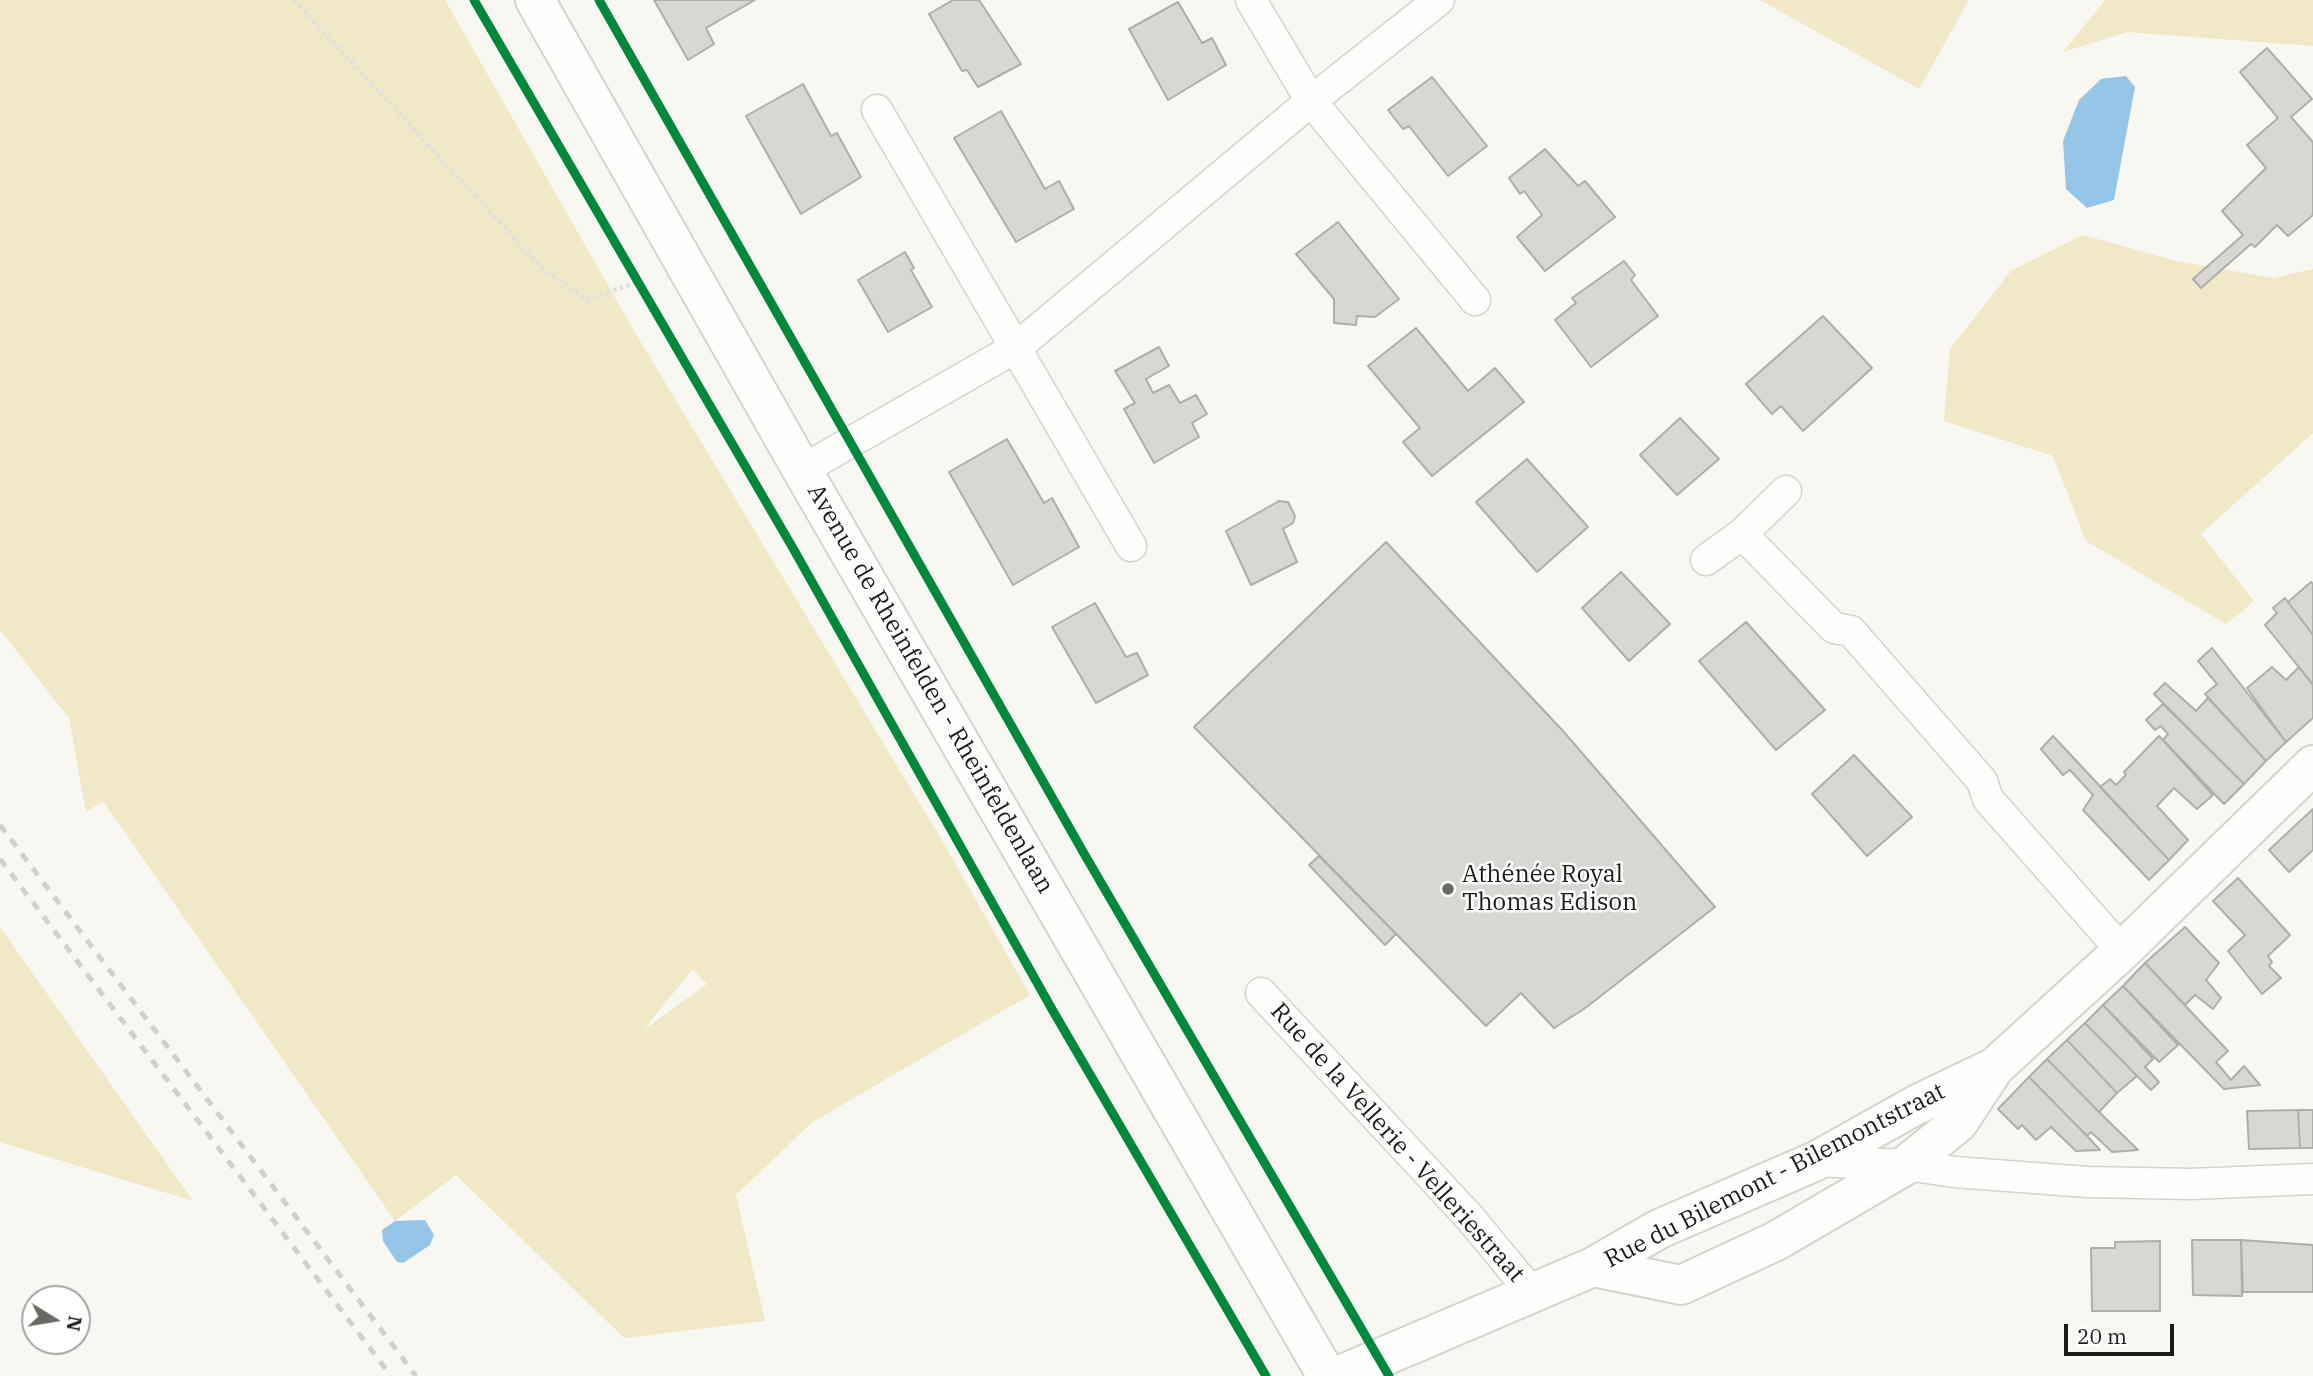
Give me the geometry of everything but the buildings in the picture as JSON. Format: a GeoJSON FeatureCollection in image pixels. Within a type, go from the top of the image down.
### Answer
{"type":"FeatureCollection","features":[{"type":"Feature","properties":{"kind":"street","name":"Avenue de Rheinfelden - Rheinfeldenlaan"},"geometry":{"type":"LineString","coordinates":[[535,0],[802,470],[1326,1376]]}},
{"type":"Feature","properties":{"kind":"street"},"geometry":{"type":"LineString","coordinates":[[1251,0],[1311,101],[1475,300]]}},
{"type":"Feature","properties":{"kind":"street"},"geometry":{"type":"LineString","coordinates":[[802,470],[1017,347],[1311,101],[1439,0]]}},
{"type":"Feature","properties":{"kind":"street"},"geometry":{"type":"LineString","coordinates":[[877,110],[1131,546]]}},
{"type":"Feature","properties":{"kind":"street"},"geometry":{"type":"LineString","coordinates":[[1706,560],[1742,534],[1786,491]]}},
{"type":"Feature","properties":{"kind":"street"},"geometry":{"type":"LineString","coordinates":[[1742,534],[1834,628],[1851,631],[1982,780],[1988,799],[2122,951]]}},
{"type":"Feature","properties":{"kind":"street","name":"Rue du Bilemont - Bilemontstraat"},"geometry":{"type":"LineString","coordinates":[[1593,1267],[1681,1285],[1776,1241],[1906,1165],[1958,1123],[1995,1067],[2122,951],[2313,765]]}},
{"type":"Feature","properties":{"kind":"street","name":"Rue de la Vellerie - Velleriestraat"},"geometry":{"type":"LineString","coordinates":[[1261,993],[1462,1209],[1532,1293]]}},
{"type":"Feature","properties":{"kind":"street","name":"Rue du Bilemont - Bilemontstraat"},"geometry":{"type":"LineString","coordinates":[[1338,1376],[1593,1267],[1659,1229],[1816,1161],[1916,1105],[1995,1067]]}},
{"type":"Feature","properties":{"kind":"street"},"geometry":{"type":"LineString","coordinates":[[1816,1161],[1906,1165],[1955,1172],[2087,1182],[2191,1184],[2313,1179]]}},
{"type":"Feature","properties":{"kind":"path"},"geometry":{"type":"LineString","coordinates":[[294,0],[542,268],[587,300],[639,286],[631,272]]}},
{"type":"Feature","properties":{"kind":"shaded area"},"geometry":{"type":"Polygon","coordinates":[[[0,0],[445,0],[637,336],[943,842],[1030,995],[811,1123],[736,1195],[765,1321],[624,1338],[456,1175],[395,1221],[103,801],[86,812],[69,718],[0,630],[0,0]],[[693,969],[645,1029],[707,984],[693,969]]]}},
{"type":"Feature","properties":{"kind":"shaded area"},"geometry":{"type":"Polygon","coordinates":[[[1760,0],[1969,0],[1919,89],[1760,0]]]}},
{"type":"Feature","properties":{"kind":"shaded area"},"geometry":{"type":"Polygon","coordinates":[[[2105,0],[2313,0],[2313,46],[2127,32],[2063,52],[2105,0]]]}},
{"type":"Feature","properties":{"kind":"shaded area"},"geometry":{"type":"Polygon","coordinates":[[[2083,235],[2176,261],[2273,278],[2313,269],[2313,433],[2201,534],[2254,601],[2226,624],[2086,541],[2053,456],[1944,421],[1950,349],[2011,271],[2083,235]]]}},
{"type":"Feature","properties":{"kind":"shaded area"},"geometry":{"type":"Polygon","coordinates":[[[0,927],[193,1201],[0,1142],[0,927]]]}},
{"type":"Feature","properties":{"kind":"water"},"geometry":{"type":"Polygon","coordinates":[[[2126,76],[2135,87],[2114,200],[2087,208],[2066,189],[2063,141],[2079,100],[2101,79],[2126,76]]]}},
{"type":"Feature","properties":{"kind":"water"},"geometry":{"type":"Polygon","coordinates":[[[425,1220],[434,1235],[430,1245],[403,1263],[397,1262],[383,1241],[382,1230],[395,1221],[425,1220]]]}},
{"type":"Feature","properties":{"kind":"railway"},"geometry":{"type":"LineString","coordinates":[[0,825],[416,1376]]}},
{"type":"Feature","properties":{"kind":"railway"},"geometry":{"type":"LineString","coordinates":[[0,859],[391,1376]]}},
{"type":"Feature","properties":{"kind":"cycle path"},"geometry":{"type":"LineString","coordinates":[[474,0],[794,550],[1053,1011],[1266,1376]]}},
{"type":"Feature","properties":{"kind":"cycle path"},"geometry":{"type":"LineString","coordinates":[[599,0],[1086,857],[1389,1376]]}},
{"type":"Feature","properties":{"kind":"place","name":"Athénée Royal Thomas Edison"},"geometry":{"type":"Point","coordinates":[1448,889]}}]}
